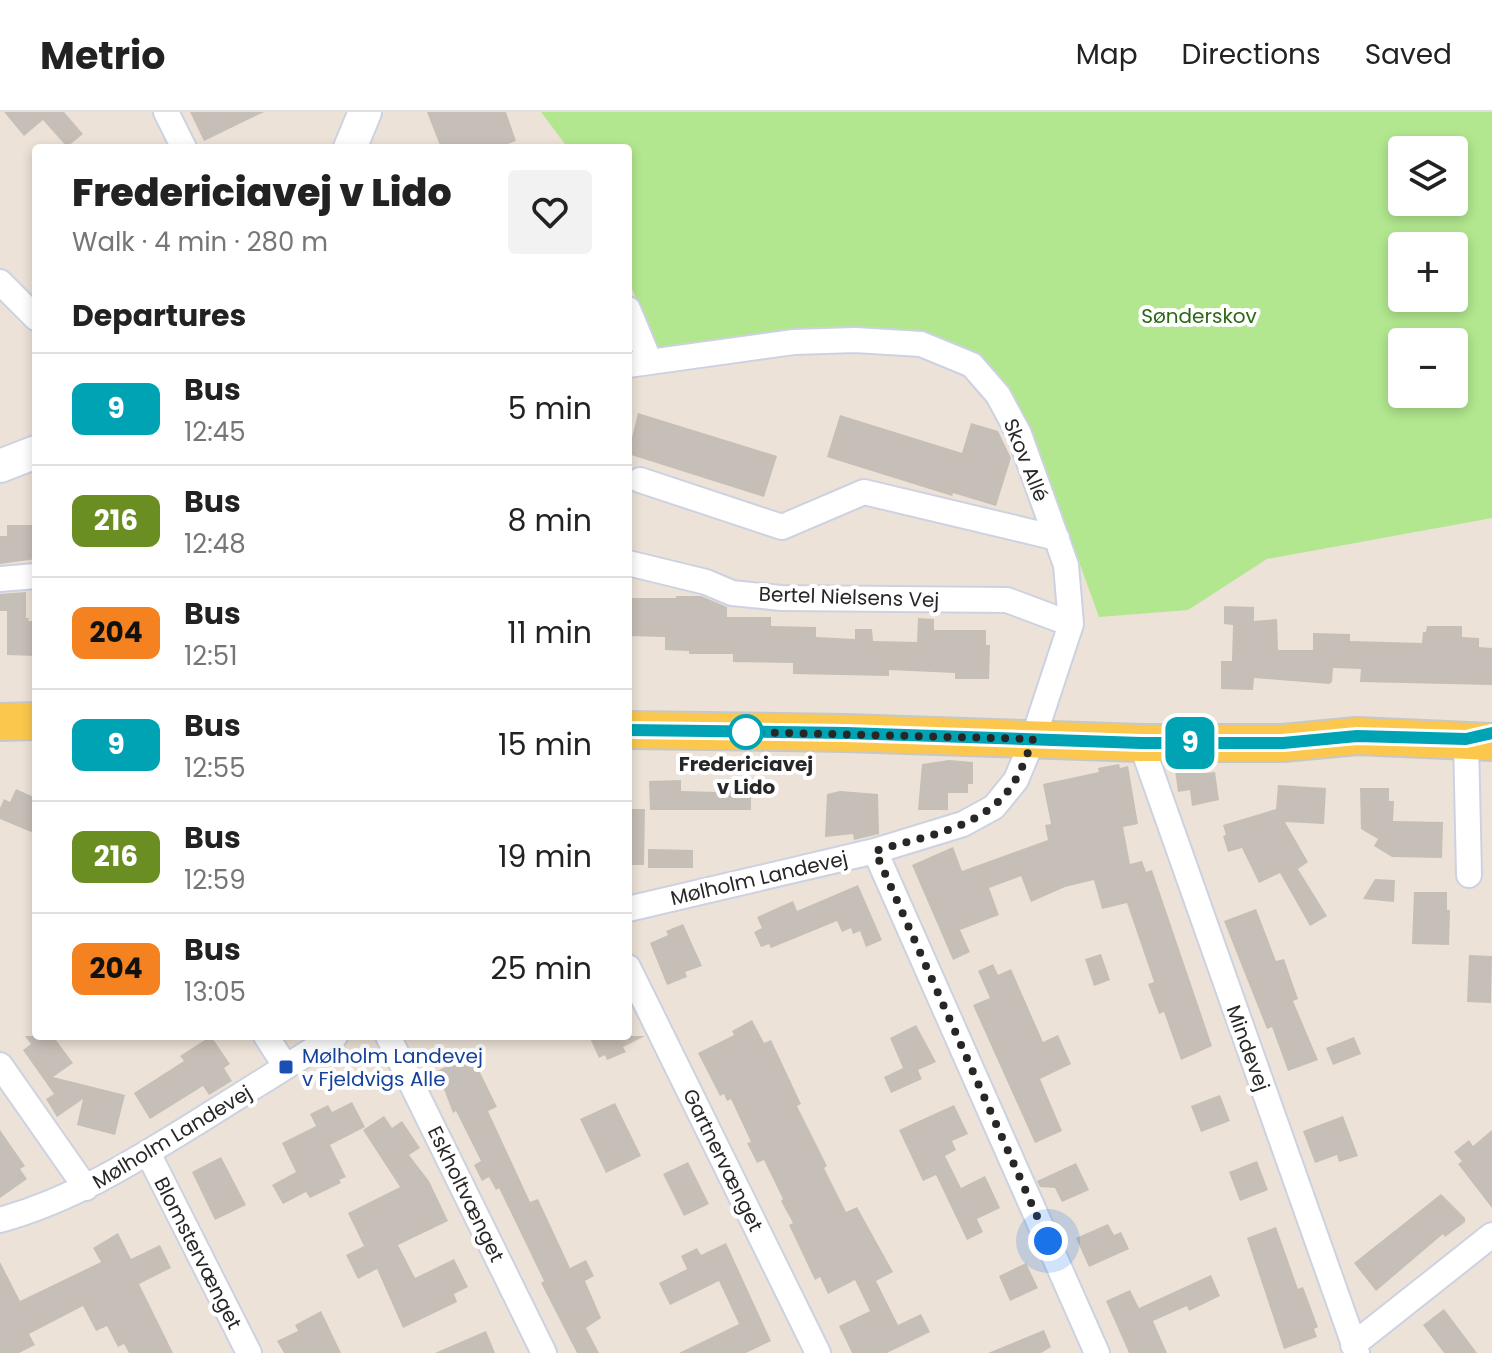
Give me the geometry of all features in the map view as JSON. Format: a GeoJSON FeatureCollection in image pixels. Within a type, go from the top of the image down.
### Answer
{"type":"FeatureCollection","features":[{"type":"Feature","properties":{"kind":"main road"},"geometry":{"type":"LineString","coordinates":[[632,730],[846,733],[922,720],[1038,729],[1141,743],[1283,743],[1357,736],[1483,738]]}},
{"type":"Feature","properties":{"kind":"main road"},"geometry":{"type":"LineString","coordinates":[[0,722],[32,721]]}},
{"type":"Feature","properties":{"kind":"main road"},"geometry":{"type":"LineString","coordinates":[[1038,729],[1284,724],[1357,736]]}},
{"type":"Feature","properties":{"kind":"street"},"geometry":{"type":"LineString","coordinates":[[166,112],[182,144]]}},
{"type":"Feature","properties":{"kind":"street"},"geometry":{"type":"LineString","coordinates":[[352,144],[365,112]]}},
{"type":"Feature","properties":{"kind":"street"},"geometry":{"type":"LineString","coordinates":[[0,282],[32,314]]}},
{"type":"Feature","properties":{"kind":"street","name":"Skov Allé"},"geometry":{"type":"LineString","coordinates":[[632,329],[639,364],[794,342],[855,340],[921,344],[972,365],[998,395],[1019,434],[1066,565],[1071,624],[1038,729]]}},
{"type":"Feature","properties":{"kind":"street"},"geometry":{"type":"LineString","coordinates":[[0,466],[32,454]]}},
{"type":"Feature","properties":{"kind":"street"},"geometry":{"type":"LineString","coordinates":[[640,480],[782,527],[864,492],[1057,538]]}},
{"type":"Feature","properties":{"kind":"street","name":"Bertel Nielsens Vej"},"geometry":{"type":"LineString","coordinates":[[632,564],[706,582],[732,593],[781,598],[1007,600],[1071,624]]}},
{"type":"Feature","properties":{"kind":"street"},"geometry":{"type":"LineString","coordinates":[[0,579],[32,576]]}},
{"type":"Feature","properties":{"kind":"street","name":"Mølholm Landevej"},"geometry":{"type":"LineString","coordinates":[[632,908],[875,851],[963,824],[994,807],[1016,780],[1038,729]]}},
{"type":"Feature","properties":{"kind":"street"},"geometry":{"type":"LineString","coordinates":[[1469,875],[1483,738]]}},
{"type":"Feature","properties":{"kind":"street","name":"Mindevej"},"geometry":{"type":"LineString","coordinates":[[1141,743],[1355,1349]]}},
{"type":"Feature","properties":{"kind":"street"},"geometry":{"type":"LineString","coordinates":[[875,851],[1097,1353]]}},
{"type":"Feature","properties":{"kind":"street","name":"Gartnervænget"},"geometry":{"type":"LineString","coordinates":[[632,975],[818,1353]]}},
{"type":"Feature","properties":{"kind":"street"},"geometry":{"type":"LineString","coordinates":[[269,1040],[286,1067]]}},
{"type":"Feature","properties":{"kind":"street","name":"Mølholm Landevej"},"geometry":{"type":"LineString","coordinates":[[0,1220],[36,1210],[86,1188],[148,1153],[329,1040]]}},
{"type":"Feature","properties":{"kind":"street","name":"Eskholtvænget"},"geometry":{"type":"LineString","coordinates":[[390,1040],[544,1353]]}},
{"type":"Feature","properties":{"kind":"street"},"geometry":{"type":"LineString","coordinates":[[0,1065],[86,1188]]}},
{"type":"Feature","properties":{"kind":"street","name":"Blomstervænget"},"geometry":{"type":"LineString","coordinates":[[148,1153],[249,1353]]}},
{"type":"Feature","properties":{"kind":"street"},"geometry":{"type":"LineString","coordinates":[[1355,1349],[1492,1235]]}},
{"type":"Feature","properties":{"kind":"green space","name":"Sønderskov"},"geometry":{"type":"Polygon","coordinates":[[[541,112],[1492,112],[1492,518],[1267,559],[1188,610],[1099,617],[1035,440],[1012,399],[908,336],[660,354],[632,288],[632,144],[565,144],[541,112]]]}},
{"type":"Feature","properties":{"kind":"building"},"geometry":{"type":"Polygon","coordinates":[[[4,112],[64,112],[83,134],[71,144],[64,144],[43,120],[24,136],[4,112]]]}},
{"type":"Feature","properties":{"kind":"building"},"geometry":{"type":"Polygon","coordinates":[[[190,112],[264,112],[204,141],[190,112]]]}},
{"type":"Feature","properties":{"kind":"building"},"geometry":{"type":"Polygon","coordinates":[[[427,112],[506,112],[516,141],[508,144],[439,144],[427,112]]]}},
{"type":"Feature","properties":{"kind":"building"},"geometry":{"type":"Polygon","coordinates":[[[638,413],[777,456],[764,497],[632,455],[632,438],[638,413]]]}},
{"type":"Feature","properties":{"kind":"building"},"geometry":{"type":"Polygon","coordinates":[[[840,415],[962,453],[971,423],[998,431],[1011,458],[996,506],[953,493],[952,496],[827,457],[840,415]]]}},
{"type":"Feature","properties":{"kind":"building"},"geometry":{"type":"Polygon","coordinates":[[[7,525],[32,525],[32,560],[0,564],[0,536],[7,536],[7,525]]]}},
{"type":"Feature","properties":{"kind":"building"},"geometry":{"type":"Polygon","coordinates":[[[26,592],[26,618],[32,621],[32,656],[7,655],[7,611],[0,611],[0,594],[26,592]]]}},
{"type":"Feature","properties":{"kind":"building"},"geometry":{"type":"Polygon","coordinates":[[[701,596],[727,607],[727,617],[771,617],[771,626],[816,627],[816,637],[855,639],[855,629],[872,629],[873,641],[917,642],[918,618],[934,619],[934,630],[986,630],[986,645],[990,645],[989,679],[955,679],[955,673],[889,670],[889,676],[793,674],[793,663],[733,662],[733,654],[689,654],[689,651],[665,650],[665,637],[632,636],[632,598],[701,596]]]}},
{"type":"Feature","properties":{"kind":"building"},"geometry":{"type":"Polygon","coordinates":[[[1224,606],[1254,607],[1254,621],[1277,619],[1278,650],[1313,650],[1313,633],[1350,634],[1350,641],[1422,643],[1427,626],[1462,626],[1462,637],[1479,638],[1479,647],[1492,648],[1492,685],[1360,682],[1361,669],[1333,668],[1332,682],[1329,684],[1254,678],[1253,690],[1221,689],[1221,661],[1232,661],[1233,625],[1224,624],[1224,606]]]}},
{"type":"Feature","properties":{"kind":"building"},"geometry":{"type":"Polygon","coordinates":[[[949,760],[973,762],[973,784],[968,784],[968,793],[948,793],[948,810],[918,810],[922,764],[949,760]]]}},
{"type":"Feature","properties":{"kind":"building"},"geometry":{"type":"Polygon","coordinates":[[[1119,764],[1120,768],[1128,766],[1138,824],[1123,827],[1130,864],[1142,861],[1146,872],[1152,870],[1212,1046],[1181,1060],[1164,1012],[1159,1014],[1148,984],[1154,982],[1127,903],[1102,909],[1094,880],[1065,887],[1031,902],[1021,876],[989,888],[999,915],[960,930],[970,952],[953,960],[912,865],[953,847],[962,871],[1048,840],[1045,825],[1051,824],[1043,784],[1099,772],[1098,768],[1119,764]]]}},
{"type":"Feature","properties":{"kind":"building"},"geometry":{"type":"Polygon","coordinates":[[[1205,766],[1206,773],[1215,772],[1219,800],[1192,806],[1190,790],[1178,792],[1175,770],[1205,766]]]}},
{"type":"Feature","properties":{"kind":"building"},"geometry":{"type":"Polygon","coordinates":[[[681,780],[681,791],[718,792],[718,780],[751,780],[751,810],[650,810],[649,781],[681,780]]]}},
{"type":"Feature","properties":{"kind":"building"},"geometry":{"type":"Polygon","coordinates":[[[1278,785],[1326,788],[1324,824],[1285,822],[1308,862],[1298,869],[1327,916],[1310,926],[1280,873],[1259,883],[1242,848],[1228,852],[1223,836],[1226,835],[1223,825],[1276,809],[1278,785]]]}},
{"type":"Feature","properties":{"kind":"building"},"geometry":{"type":"Polygon","coordinates":[[[1360,788],[1389,788],[1389,801],[1394,801],[1393,821],[1443,822],[1442,858],[1392,857],[1374,846],[1378,839],[1361,829],[1360,788]]]}},
{"type":"Feature","properties":{"kind":"building"},"geometry":{"type":"Polygon","coordinates":[[[16,789],[32,796],[32,832],[0,819],[4,799],[10,802],[16,789]]]}},
{"type":"Feature","properties":{"kind":"building"},"geometry":{"type":"Polygon","coordinates":[[[840,791],[878,794],[879,834],[854,840],[853,834],[825,837],[827,794],[840,791]]]}},
{"type":"Feature","properties":{"kind":"building"},"geometry":{"type":"Polygon","coordinates":[[[632,809],[645,809],[644,865],[632,865],[632,809]]]}},
{"type":"Feature","properties":{"kind":"building"},"geometry":{"type":"Polygon","coordinates":[[[648,849],[693,850],[693,868],[648,868],[648,849]]]}},
{"type":"Feature","properties":{"kind":"building"},"geometry":{"type":"Polygon","coordinates":[[[1375,879],[1395,880],[1394,902],[1363,899],[1375,879]]]}},
{"type":"Feature","properties":{"kind":"building"},"geometry":{"type":"Polygon","coordinates":[[[858,885],[882,940],[866,947],[860,931],[853,934],[851,928],[842,932],[837,921],[771,948],[769,944],[761,947],[754,932],[762,928],[757,917],[793,901],[797,911],[858,885]]]}},
{"type":"Feature","properties":{"kind":"building"},"geometry":{"type":"Polygon","coordinates":[[[1414,892],[1447,892],[1449,945],[1412,944],[1414,892]]]}},
{"type":"Feature","properties":{"kind":"building"},"geometry":{"type":"Polygon","coordinates":[[[1256,909],[1276,961],[1284,959],[1298,999],[1293,1001],[1318,1060],[1288,1071],[1272,1027],[1267,1029],[1224,921],[1256,909]]]}},
{"type":"Feature","properties":{"kind":"building"},"geometry":{"type":"Polygon","coordinates":[[[683,924],[702,966],[685,972],[687,977],[667,985],[650,943],[668,935],[666,931],[683,924]]]}},
{"type":"Feature","properties":{"kind":"building"},"geometry":{"type":"Polygon","coordinates":[[[1101,954],[1110,980],[1094,986],[1085,959],[1101,954]]]}},
{"type":"Feature","properties":{"kind":"building"},"geometry":{"type":"Polygon","coordinates":[[[1469,955],[1492,956],[1491,1003],[1467,1002],[1469,955]]]}},
{"type":"Feature","properties":{"kind":"building"},"geometry":{"type":"Polygon","coordinates":[[[993,964],[998,975],[1011,969],[1043,1042],[1058,1035],[1071,1064],[1040,1079],[1062,1131],[1035,1143],[973,1005],[990,998],[978,971],[993,964]]]}},
{"type":"Feature","properties":{"kind":"building"},"geometry":{"type":"Polygon","coordinates":[[[752,1020],[764,1043],[771,1040],[801,1104],[797,1106],[827,1166],[824,1168],[846,1212],[857,1207],[893,1272],[876,1281],[898,1325],[921,1314],[930,1332],[887,1353],[852,1353],[839,1326],[870,1311],[855,1280],[828,1294],[820,1277],[815,1280],[789,1225],[793,1223],[764,1160],[757,1163],[731,1099],[727,1101],[724,1094],[720,1096],[698,1053],[734,1035],[732,1031],[752,1020]]]}},
{"type":"Feature","properties":{"kind":"building"},"geometry":{"type":"Polygon","coordinates":[[[916,1025],[936,1062],[918,1070],[922,1079],[891,1093],[884,1077],[903,1068],[890,1038],[916,1025]]]}},
{"type":"Feature","properties":{"kind":"building"},"geometry":{"type":"Polygon","coordinates":[[[25,1036],[32,1036],[32,1040],[56,1040],[73,1063],[53,1077],[125,1095],[115,1135],[77,1125],[83,1099],[57,1117],[46,1099],[54,1094],[23,1050],[31,1044],[25,1036]]]}},
{"type":"Feature","properties":{"kind":"building"},"geometry":{"type":"Polygon","coordinates":[[[632,1036],[645,1036],[623,1047],[626,1052],[607,1060],[605,1055],[599,1058],[591,1040],[632,1040],[632,1036]]]}},
{"type":"Feature","properties":{"kind":"building"},"geometry":{"type":"Polygon","coordinates":[[[1354,1037],[1361,1054],[1333,1065],[1326,1048],[1354,1037]]]}},
{"type":"Feature","properties":{"kind":"building"},"geometry":{"type":"Polygon","coordinates":[[[205,1040],[214,1040],[230,1064],[224,1068],[232,1081],[209,1095],[203,1086],[150,1119],[134,1093],[184,1061],[180,1056],[205,1040]]]}},
{"type":"Feature","properties":{"kind":"building"},"geometry":{"type":"Polygon","coordinates":[[[471,1054],[497,1107],[488,1111],[530,1202],[538,1199],[570,1268],[586,1260],[594,1276],[585,1281],[601,1318],[586,1328],[599,1353],[577,1353],[541,1283],[544,1281],[499,1188],[496,1190],[489,1177],[482,1181],[474,1165],[481,1161],[456,1111],[453,1113],[437,1071],[471,1054]]]}},
{"type":"Feature","properties":{"kind":"building"},"geometry":{"type":"Polygon","coordinates":[[[1220,1095],[1230,1121],[1201,1132],[1191,1106],[1220,1095]]]}},
{"type":"Feature","properties":{"kind":"building"},"geometry":{"type":"Polygon","coordinates":[[[352,1102],[365,1127],[330,1145],[346,1177],[339,1180],[341,1183],[310,1198],[306,1192],[283,1204],[272,1185],[296,1172],[282,1143],[316,1126],[310,1114],[328,1105],[332,1112],[352,1102]]]}},
{"type":"Feature","properties":{"kind":"building"},"geometry":{"type":"Polygon","coordinates":[[[615,1103],[641,1156],[606,1173],[580,1119],[615,1103]]]}},
{"type":"Feature","properties":{"kind":"building"},"geometry":{"type":"Polygon","coordinates":[[[954,1105],[968,1134],[952,1141],[956,1150],[945,1156],[961,1188],[985,1176],[1000,1208],[977,1219],[983,1232],[967,1240],[936,1175],[923,1181],[899,1130],[954,1105]]]}},
{"type":"Feature","properties":{"kind":"building"},"geometry":{"type":"Polygon","coordinates":[[[384,1116],[392,1128],[402,1121],[420,1148],[409,1155],[429,1181],[448,1221],[398,1245],[415,1278],[454,1259],[468,1287],[454,1294],[457,1302],[403,1328],[377,1269],[358,1279],[346,1255],[364,1246],[348,1213],[400,1187],[363,1130],[384,1116]]]}},
{"type":"Feature","properties":{"kind":"building"},"geometry":{"type":"Polygon","coordinates":[[[1343,1116],[1358,1156],[1339,1162],[1337,1155],[1315,1163],[1303,1131],[1343,1116]]]}},
{"type":"Feature","properties":{"kind":"building"},"geometry":{"type":"Polygon","coordinates":[[[0,1130],[25,1166],[20,1169],[27,1179],[0,1198],[0,1130]]]}},
{"type":"Feature","properties":{"kind":"building"},"geometry":{"type":"Polygon","coordinates":[[[1492,1130],[1492,1208],[1458,1164],[1462,1161],[1454,1152],[1469,1140],[1473,1146],[1492,1130]]]}},
{"type":"Feature","properties":{"kind":"building"},"geometry":{"type":"Polygon","coordinates":[[[221,1157],[246,1205],[215,1220],[192,1172],[221,1157]]]}},
{"type":"Feature","properties":{"kind":"building"},"geometry":{"type":"Polygon","coordinates":[[[1257,1161],[1268,1190],[1240,1201],[1229,1172],[1257,1161]]]}},
{"type":"Feature","properties":{"kind":"building"},"geometry":{"type":"Polygon","coordinates":[[[688,1162],[709,1204],[684,1216],[663,1174],[688,1162]]]}},
{"type":"Feature","properties":{"kind":"building"},"geometry":{"type":"Polygon","coordinates":[[[1076,1163],[1089,1190],[1062,1202],[1055,1188],[1040,1187],[1037,1181],[1076,1163]]]}},
{"type":"Feature","properties":{"kind":"building"},"geometry":{"type":"Polygon","coordinates":[[[1441,1194],[1465,1218],[1465,1222],[1445,1237],[1443,1234],[1376,1291],[1354,1263],[1441,1194]]]}},
{"type":"Feature","properties":{"kind":"building"},"geometry":{"type":"Polygon","coordinates":[[[1108,1224],[1114,1235],[1121,1232],[1129,1249],[1089,1267],[1076,1238],[1108,1224]]]}},
{"type":"Feature","properties":{"kind":"building"},"geometry":{"type":"Polygon","coordinates":[[[1276,1227],[1298,1289],[1303,1287],[1318,1327],[1314,1329],[1317,1337],[1284,1349],[1247,1238],[1276,1227]]]}},
{"type":"Feature","properties":{"kind":"building"},"geometry":{"type":"Polygon","coordinates":[[[118,1233],[131,1259],[160,1245],[171,1268],[139,1284],[173,1353],[129,1353],[124,1344],[118,1347],[107,1326],[96,1331],[83,1306],[29,1334],[35,1345],[19,1353],[0,1353],[0,1262],[20,1301],[101,1262],[93,1248],[118,1233]]]}},
{"type":"Feature","properties":{"kind":"building"},"geometry":{"type":"Polygon","coordinates":[[[726,1243],[771,1341],[746,1353],[679,1353],[739,1324],[719,1281],[670,1305],[659,1283],[687,1269],[681,1256],[697,1248],[701,1255],[726,1243]]]}},
{"type":"Feature","properties":{"kind":"building"},"geometry":{"type":"Polygon","coordinates":[[[1026,1263],[1038,1288],[1010,1301],[999,1276],[1026,1263]]]}},
{"type":"Feature","properties":{"kind":"building"},"geometry":{"type":"Polygon","coordinates":[[[1211,1275],[1220,1296],[1189,1311],[1187,1306],[1153,1321],[1167,1353],[1129,1353],[1106,1301],[1130,1290],[1139,1308],[1211,1275]]]}},
{"type":"Feature","properties":{"kind":"building"},"geometry":{"type":"Polygon","coordinates":[[[1444,1309],[1477,1353],[1444,1353],[1423,1325],[1444,1309]]]}},
{"type":"Feature","properties":{"kind":"building"},"geometry":{"type":"Polygon","coordinates":[[[321,1311],[341,1353],[284,1353],[277,1341],[298,1331],[295,1325],[321,1311]]]}},
{"type":"Feature","properties":{"kind":"building"},"geometry":{"type":"Polygon","coordinates":[[[1044,1330],[1051,1347],[1041,1353],[988,1353],[1044,1330]]]}},
{"type":"Feature","properties":{"kind":"building"},"geometry":{"type":"Polygon","coordinates":[[[486,1331],[495,1353],[435,1353],[486,1331]]]}},
{"type":"Feature","properties":{"kind":"bus line","name":"9"},"geometry":{"type":"LineString","coordinates":[[632,730],[846,733],[1141,743],[1283,743],[1357,736],[1466,739],[1492,733]]}},
{"type":"Feature","properties":{"kind":"place","name":"Fredericiavej v Lido"},"geometry":{"type":"Point","coordinates":[746,732]}},
{"type":"Feature","properties":{"kind":"place","name":"Mølholm Landevej v Fjeldvigs Alle"},"geometry":{"type":"Point","coordinates":[286,1067]}},
{"type":"Feature","properties":{"kind":"route"},"geometry":{"type":"LineString","coordinates":[[746,732],[1033,739],[1016,780],[994,807],[963,824],[875,851],[1048,1241]]}}]}
